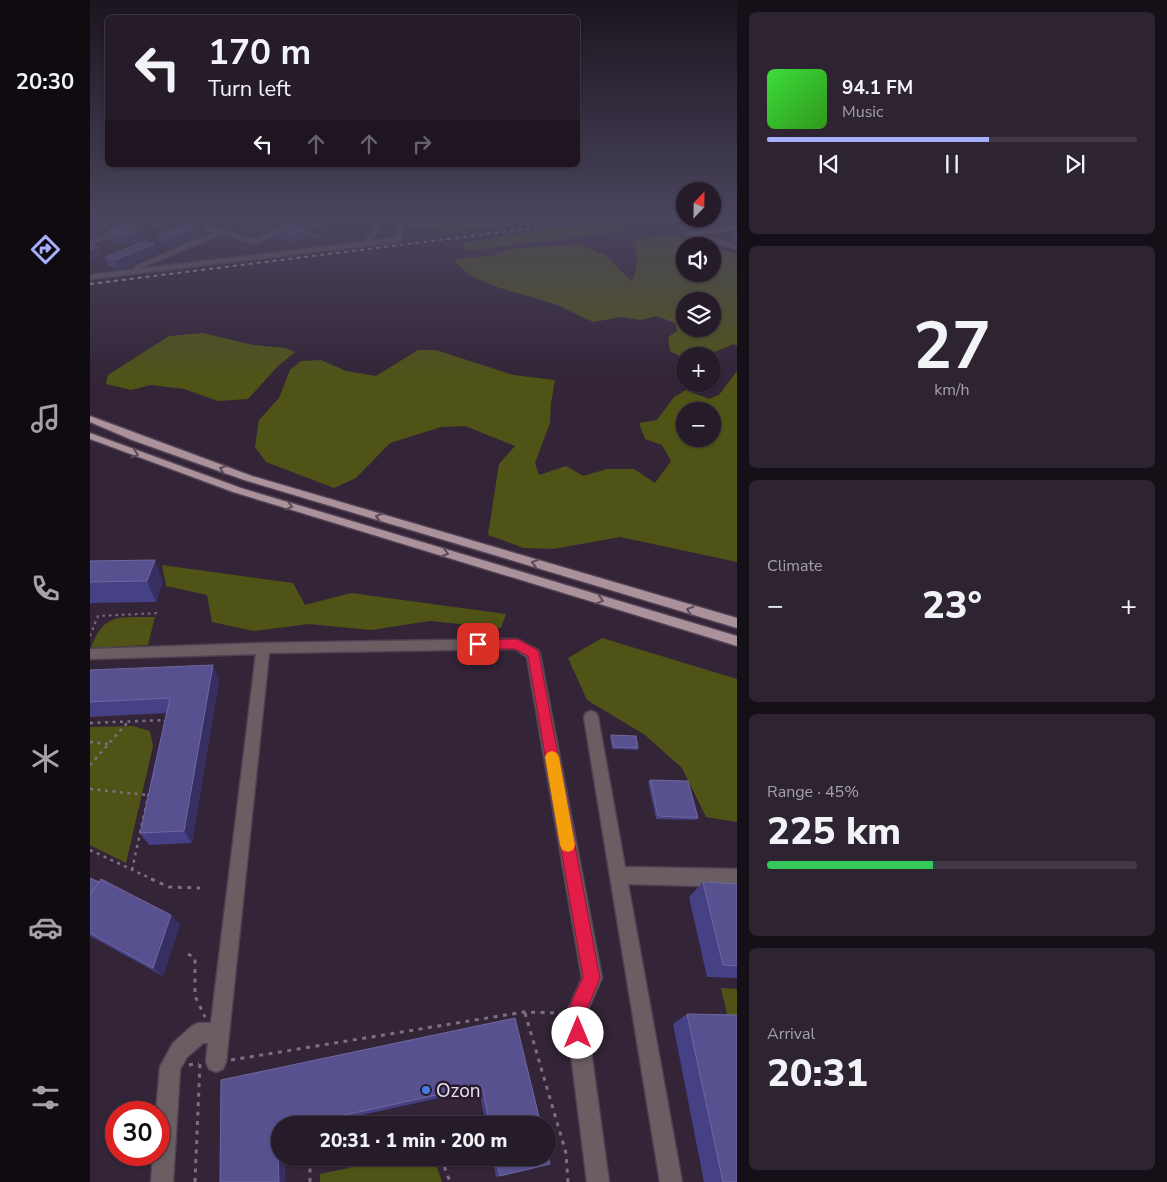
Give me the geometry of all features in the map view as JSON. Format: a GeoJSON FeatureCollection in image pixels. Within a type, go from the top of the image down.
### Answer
{"type":"FeatureCollection","features":[{"type":"Feature","properties":{"kind":"main road"},"geometry":{"type":"LineString","coordinates":[[90,419],[136,438],[248,478],[737,623]]}},
{"type":"Feature","properties":{"kind":"main road"},"geometry":{"type":"LineString","coordinates":[[90,436],[237,490],[737,641]]}},
{"type":"Feature","properties":{"kind":"street"},"geometry":{"type":"LineString","coordinates":[[90,277],[130,272]]}},
{"type":"Feature","properties":{"kind":"street"},"geometry":{"type":"LineString","coordinates":[[90,654],[263,648],[517,644],[533,654],[592,978],[576,1014],[598,1182]]}},
{"type":"Feature","properties":{"kind":"street"},"geometry":{"type":"LineString","coordinates":[[216,1062],[263,648]]}},
{"type":"Feature","properties":{"kind":"street"},"geometry":{"type":"LineString","coordinates":[[591,717],[671,1182]]}},
{"type":"Feature","properties":{"kind":"street"},"geometry":{"type":"LineString","coordinates":[[618,875],[737,878]]}},
{"type":"Feature","properties":{"kind":"street"},"geometry":{"type":"LineString","coordinates":[[162,1182],[170,1067],[180,1050],[199,1033],[219,1033]]}},
{"type":"Feature","properties":{"kind":"path"},"geometry":{"type":"LineString","coordinates":[[90,636],[98,616],[159,613]]}},
{"type":"Feature","properties":{"kind":"path"},"geometry":{"type":"LineString","coordinates":[[90,723],[165,720],[163,729]]}},
{"type":"Feature","properties":{"kind":"path"},"geometry":{"type":"LineString","coordinates":[[90,765],[128,722]]}},
{"type":"Feature","properties":{"kind":"path"},"geometry":{"type":"LineString","coordinates":[[90,742],[109,744]]}},
{"type":"Feature","properties":{"kind":"path"},"geometry":{"type":"LineString","coordinates":[[132,870],[150,786]]}},
{"type":"Feature","properties":{"kind":"path"},"geometry":{"type":"LineString","coordinates":[[90,789],[148,795]]}},
{"type":"Feature","properties":{"kind":"path"},"geometry":{"type":"LineString","coordinates":[[90,850],[169,887],[200,888]]}},
{"type":"Feature","properties":{"kind":"path"},"geometry":{"type":"LineString","coordinates":[[524,1012],[566,1153],[568,1182]]}},
{"type":"Feature","properties":{"kind":"path"},"geometry":{"type":"LineString","coordinates":[[170,1067],[216,1062],[524,1012],[576,1014]]}},
{"type":"Feature","properties":{"kind":"path"},"geometry":{"type":"LineString","coordinates":[[195,1182],[200,1064]]}},
{"type":"Feature","properties":{"kind":"path"},"geometry":{"type":"LineString","coordinates":[[310,1166],[310,1182]]}},
{"type":"Feature","properties":{"kind":"path"},"geometry":{"type":"LineString","coordinates":[[444,1166],[450,1182]]}},
{"type":"Feature","properties":{"kind":"green space"},"geometry":{"type":"Polygon","coordinates":[[[466,272],[623,272],[632,282],[634,272],[676,272],[676,282],[721,282],[721,272],[737,272],[737,346],[734,344],[721,349],[721,347],[676,347],[676,354],[670,351],[668,337],[676,332],[676,337],[721,337],[721,292],[676,292],[676,327],[675,323],[656,316],[641,320],[622,317],[593,322],[555,304],[497,287],[466,272]]]}},
{"type":"Feature","properties":{"kind":"green space"},"geometry":{"type":"Polygon","coordinates":[[[203,333],[253,345],[285,348],[295,352],[277,367],[248,399],[218,401],[184,389],[151,385],[131,390],[106,384],[108,375],[169,336],[203,333]]]}},
{"type":"Feature","properties":{"kind":"green space"},"geometry":{"type":"Polygon","coordinates":[[[418,350],[436,350],[513,375],[555,380],[550,423],[535,463],[539,475],[566,466],[583,476],[607,469],[634,469],[655,483],[671,461],[662,445],[645,439],[639,423],[657,420],[674,397],[683,392],[691,392],[709,399],[719,395],[737,371],[737,562],[620,537],[553,549],[524,548],[488,535],[499,464],[515,446],[465,426],[441,427],[390,443],[356,478],[334,488],[266,462],[255,447],[259,420],[279,398],[290,370],[301,361],[321,360],[346,371],[376,376],[418,350]]]}},
{"type":"Feature","properties":{"kind":"green space"},"geometry":{"type":"Polygon","coordinates":[[[162,565],[293,583],[305,605],[351,593],[506,614],[501,628],[430,621],[371,630],[309,624],[253,631],[212,622],[207,595],[166,586],[162,565]]]}},
{"type":"Feature","properties":{"kind":"green space"},"geometry":{"type":"Polygon","coordinates":[[[123,617],[155,617],[148,645],[91,648],[96,636],[108,622],[123,617]]]}},
{"type":"Feature","properties":{"kind":"green space"},"geometry":{"type":"Polygon","coordinates":[[[602,638],[737,679],[737,822],[706,817],[682,768],[645,735],[587,700],[568,658],[602,638]]]}},
{"type":"Feature","properties":{"kind":"green space"},"geometry":{"type":"Polygon","coordinates":[[[133,726],[150,731],[153,746],[126,863],[90,845],[90,727],[133,726]]]}},
{"type":"Feature","properties":{"kind":"green space"},"geometry":{"type":"Polygon","coordinates":[[[721,988],[737,989],[737,1056],[721,988]]]}},
{"type":"Feature","properties":{"kind":"green space"},"geometry":{"type":"Polygon","coordinates":[[[358,1166],[437,1166],[442,1182],[320,1182],[320,1174],[358,1166]]]}},
{"type":"Feature","properties":{"kind":"building"},"geometry":{"type":"Polygon","coordinates":[[[155,560],[147,581],[90,582],[90,561],[155,560]]]}},
{"type":"Feature","properties":{"kind":"building"},"geometry":{"type":"Polygon","coordinates":[[[213,665],[184,831],[140,833],[170,698],[90,702],[90,670],[213,665]]]}},
{"type":"Feature","properties":{"kind":"building"},"geometry":{"type":"Polygon","coordinates":[[[611,735],[636,736],[638,748],[614,747],[611,735]]]}},
{"type":"Feature","properties":{"kind":"building"},"geometry":{"type":"Polygon","coordinates":[[[650,780],[688,781],[698,818],[658,816],[650,780]]]}},
{"type":"Feature","properties":{"kind":"building"},"geometry":{"type":"Polygon","coordinates":[[[90,878],[99,882],[90,895],[90,878]]]}},
{"type":"Feature","properties":{"kind":"building"},"geometry":{"type":"Polygon","coordinates":[[[101,879],[171,915],[153,968],[90,933],[90,895],[101,879]]]}},
{"type":"Feature","properties":{"kind":"building"},"geometry":{"type":"Polygon","coordinates":[[[703,882],[737,884],[737,966],[723,965],[703,882]]]}},
{"type":"Feature","properties":{"kind":"building"},"geometry":{"type":"Polygon","coordinates":[[[687,1014],[737,1015],[737,1182],[723,1182],[687,1014]]]}},
{"type":"Feature","properties":{"kind":"building"},"geometry":{"type":"Polygon","coordinates":[[[515,1018],[539,1116],[488,1116],[482,1085],[340,1116],[271,1116],[271,1166],[278,1166],[279,1182],[220,1182],[221,1080],[515,1018]]]}},
{"type":"Feature","properties":{"kind":"building"},"geometry":{"type":"Polygon","coordinates":[[[498,1166],[542,1166],[500,1176],[498,1166]]]}},
{"type":"Feature","properties":{"kind":"railway"},"geometry":{"type":"LineString","coordinates":[[90,284],[184,272]]}},
{"type":"Feature","properties":{"kind":"slow traffic"},"geometry":{"type":"LineString","coordinates":[[552,757],[568,845]]}},
{"type":"Feature","properties":{"kind":"place","name":"Ozon"},"geometry":{"type":"Point","coordinates":[426,1090]}},
{"type":"Feature","properties":{"kind":"route"},"geometry":{"type":"LineString","coordinates":[[478,644],[517,644],[533,654],[592,978],[576,1014],[578,1033]]}}]}
